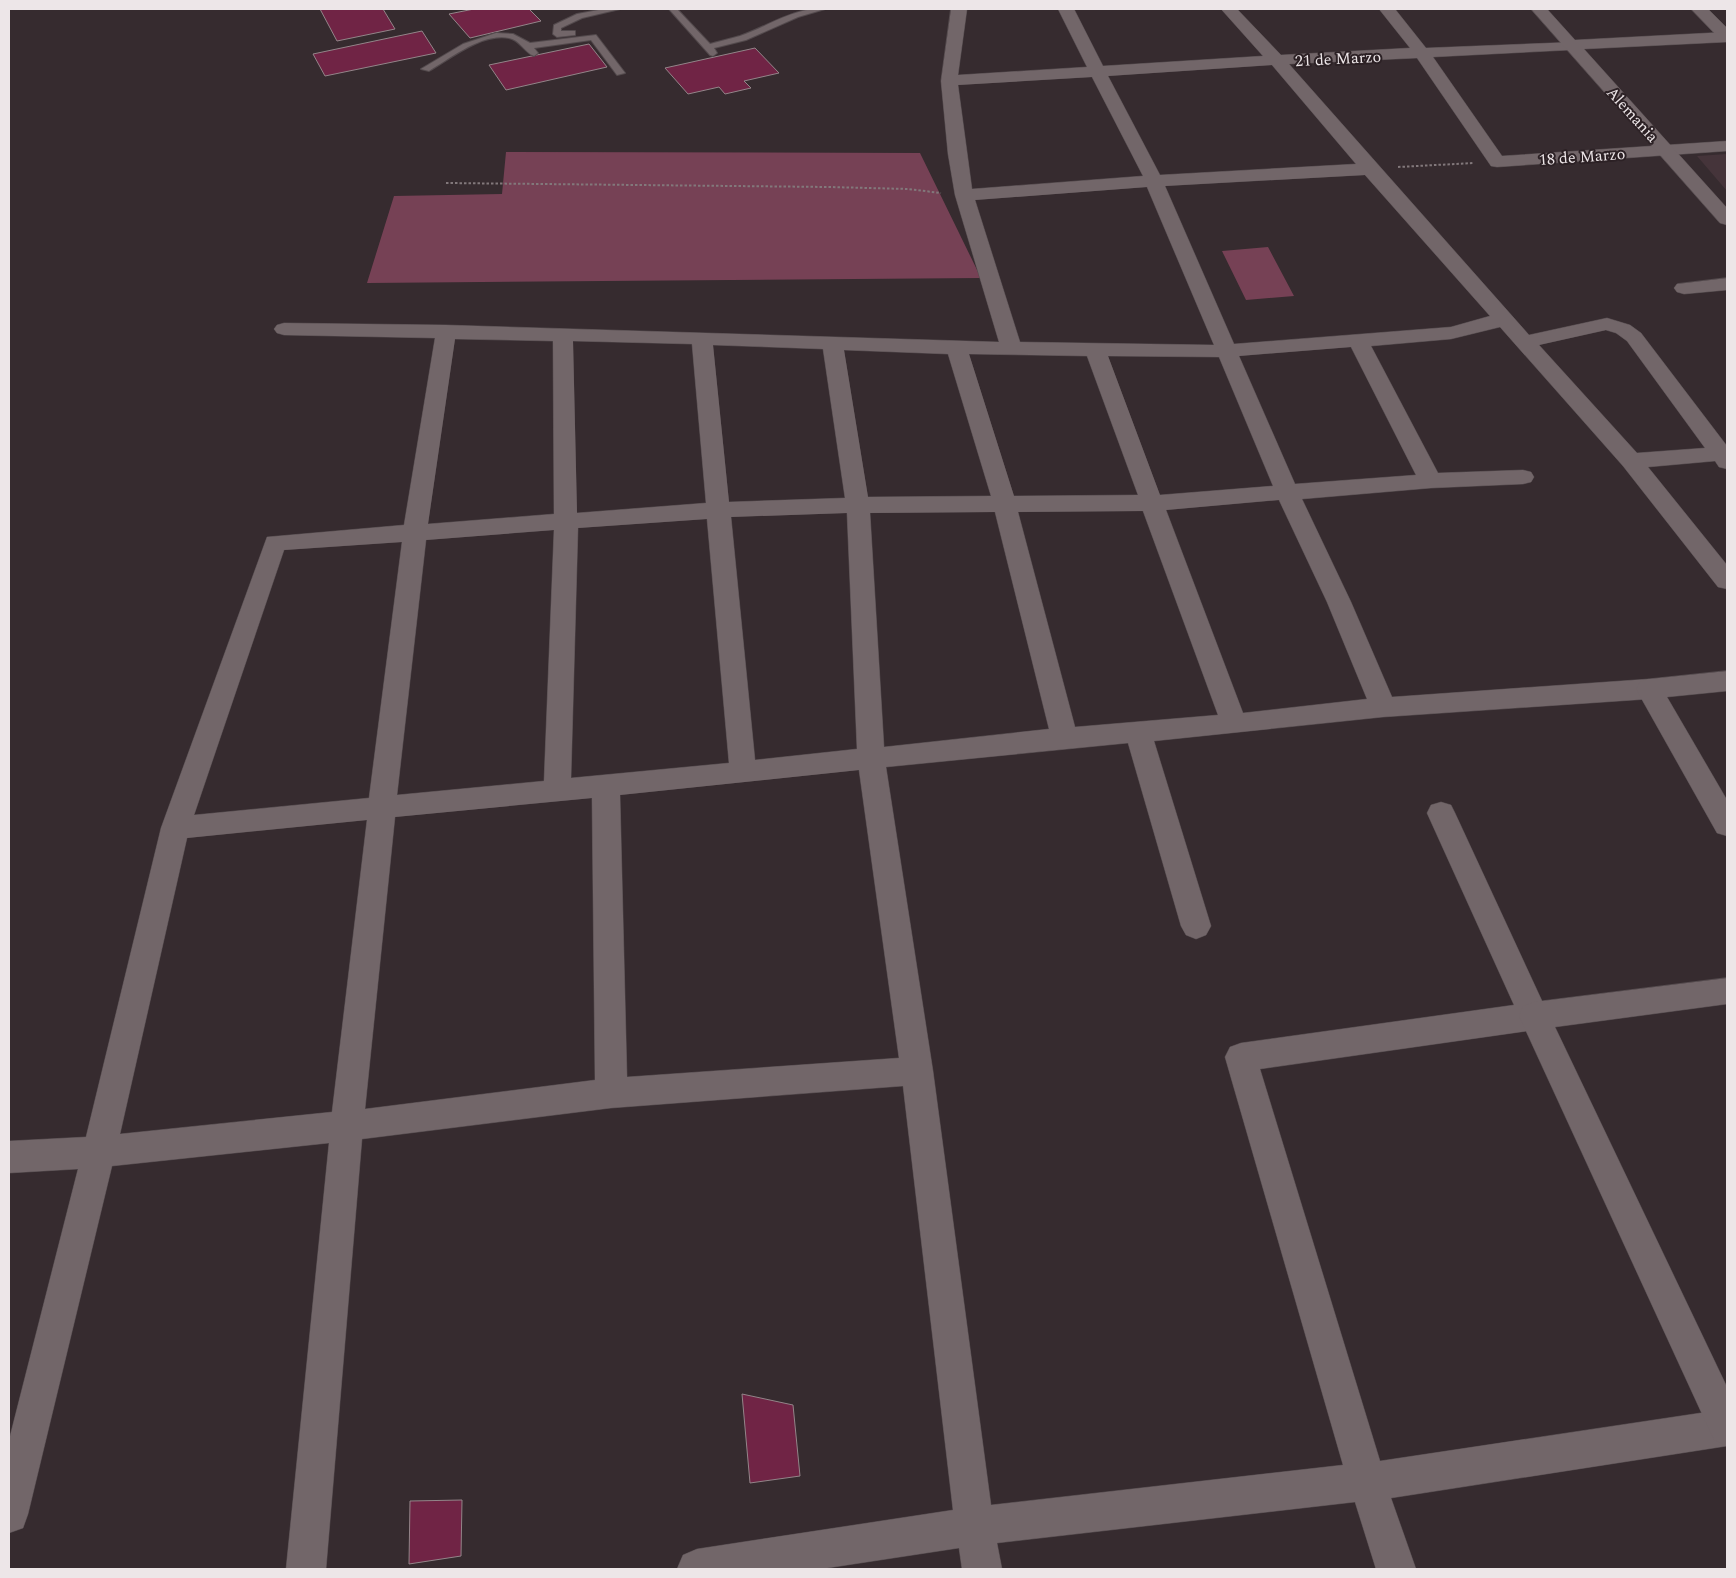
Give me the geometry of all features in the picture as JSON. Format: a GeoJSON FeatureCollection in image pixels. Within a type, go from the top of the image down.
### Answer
{"type":"FeatureCollection","features":[{"type":"Feature","properties":{"kind":"street"},"geometry":{"type":"LineString","coordinates":[[959,9],[949,81],[964,195],[1010,348]]}},
{"type":"Feature","properties":{"kind":"street"},"geometry":{"type":"LineString","coordinates":[[1066,9],[1154,181],[1229,351],[1287,492],[1340,602],[1383,707]]}},
{"type":"Feature","properties":{"kind":"street"},"geometry":{"type":"LineString","coordinates":[[1228,9],[1277,61],[1370,169],[1631,461],[1727,582]]}},
{"type":"Feature","properties":{"kind":"street"},"geometry":{"type":"LineString","coordinates":[[1387,9],[1422,54],[1497,162]]}},
{"type":"Feature","properties":{"kind":"street","name":"Alemania"},"geometry":{"type":"LineString","coordinates":[[1539,9],[1727,219]]}},
{"type":"Feature","properties":{"kind":"street"},"geometry":{"type":"LineString","coordinates":[[1699,9],[1727,37]]}},
{"type":"Feature","properties":{"kind":"street","name":"21 de Marzo"},"geometry":{"type":"LineString","coordinates":[[949,81],[1727,37]]}},
{"type":"Feature","properties":{"kind":"street","name":"18 de Marzo"},"geometry":{"type":"LineString","coordinates":[[1497,162],[1727,146]]}},
{"type":"Feature","properties":{"kind":"street"},"geometry":{"type":"LineString","coordinates":[[964,195],[1154,181],[1370,169]]}},
{"type":"Feature","properties":{"kind":"street"},"geometry":{"type":"LineString","coordinates":[[1684,288],[1727,284]]}},
{"type":"Feature","properties":{"kind":"street"},"geometry":{"type":"LineString","coordinates":[[284,329],[702,338],[957,348],[1229,351],[1451,333],[1487,325],[1503,318]]}},
{"type":"Feature","properties":{"kind":"street"},"geometry":{"type":"LineString","coordinates":[[1524,342],[1607,324],[1623,329],[1634,337],[1725,456]]}},
{"type":"Feature","properties":{"kind":"street"},"geometry":{"type":"LineString","coordinates":[[306,1569],[347,1126],[382,807],[414,531],[446,332]]}},
{"type":"Feature","properties":{"kind":"street"},"geometry":{"type":"LineString","coordinates":[[557,790],[566,523],[563,335]]}},
{"type":"Feature","properties":{"kind":"street"},"geometry":{"type":"LineString","coordinates":[[702,338],[720,510],[743,772]]}},
{"type":"Feature","properties":{"kind":"street"},"geometry":{"type":"LineString","coordinates":[[1358,341],[1431,481]]}},
{"type":"Feature","properties":{"kind":"street"},"geometry":{"type":"LineString","coordinates":[[832,342],[858,505],[871,760],[917,1071],[974,1526],[982,1569]]}},
{"type":"Feature","properties":{"kind":"street"},"geometry":{"type":"LineString","coordinates":[[957,348],[1005,505],[1065,738]]}},
{"type":"Feature","properties":{"kind":"street"},"geometry":{"type":"LineString","coordinates":[[1095,350],[1234,724]]}},
{"type":"Feature","properties":{"kind":"street"},"geometry":{"type":"LineString","coordinates":[[1631,461],[1725,456]]}},
{"type":"Feature","properties":{"kind":"street"},"geometry":{"type":"LineString","coordinates":[[9,1514],[99,1152],[175,828],[275,543],[414,531],[566,523],[720,510],[858,505],[1005,505],[1151,502],[1431,481],[1523,477]]}},
{"type":"Feature","properties":{"kind":"street"},"geometry":{"type":"LineString","coordinates":[[175,828],[871,760],[1065,738],[1138,734],[1383,707],[1649,689],[1727,681]]}},
{"type":"Feature","properties":{"kind":"street"},"geometry":{"type":"LineString","coordinates":[[1649,689],[1727,825]]}},
{"type":"Feature","properties":{"kind":"street"},"geometry":{"type":"LineString","coordinates":[[1138,734],[1196,926]]}},
{"type":"Feature","properties":{"kind":"street"},"geometry":{"type":"LineString","coordinates":[[607,785],[604,807],[611,1094]]}},
{"type":"Feature","properties":{"kind":"street"},"geometry":{"type":"LineString","coordinates":[[697,1569],[974,1526],[1367,1482],[1727,1428],[1441,813]]}},
{"type":"Feature","properties":{"kind":"street"},"geometry":{"type":"LineString","coordinates":[[1396,1569],[1367,1482],[1241,1057],[1727,991]]}},
{"type":"Feature","properties":{"kind":"street"},"geometry":{"type":"LineString","coordinates":[[9,1157],[99,1152],[347,1126],[611,1094],[917,1071]]}},
{"type":"Feature","properties":{"kind":"lane"},"geometry":{"type":"LineString","coordinates":[[560,37],[557,27],[567,20],[616,9]]}},
{"type":"Feature","properties":{"kind":"lane"},"geometry":{"type":"LineString","coordinates":[[673,9],[711,50],[743,38],[804,10],[822,9]]}},
{"type":"Feature","properties":{"kind":"lane"},"geometry":{"type":"LineString","coordinates":[[426,69],[481,39],[512,34],[532,49],[560,37],[593,37],[620,73]]}},
{"type":"Feature","properties":{"kind":"path"},"geometry":{"type":"LineString","coordinates":[[1370,169],[1497,162]]}},
{"type":"Feature","properties":{"kind":"path"},"geometry":{"type":"LineString","coordinates":[[446,182],[829,187],[908,189],[964,195]]}},
{"type":"Feature","properties":{"kind":"shaded area"},"geometry":{"type":"Polygon","coordinates":[[[506,152],[920,153],[981,278],[367,283],[394,196],[502,194],[506,152]]]}},
{"type":"Feature","properties":{"kind":"shaded area"},"geometry":{"type":"Polygon","coordinates":[[[1727,154],[1727,191],[1697,156],[1727,154]]]}},
{"type":"Feature","properties":{"kind":"shaded area"},"geometry":{"type":"Polygon","coordinates":[[[1268,247],[1294,296],[1246,300],[1222,251],[1268,247]]]}},
{"type":"Feature","properties":{"kind":"building"},"geometry":{"type":"Polygon","coordinates":[[[320,9],[383,9],[395,29],[337,41],[320,9]]]}},
{"type":"Feature","properties":{"kind":"building"},"geometry":{"type":"Polygon","coordinates":[[[474,9],[529,9],[541,21],[470,38],[449,14],[474,9]]]}},
{"type":"Feature","properties":{"kind":"building"},"geometry":{"type":"Polygon","coordinates":[[[422,31],[436,53],[325,76],[313,54],[422,31]]]}},
{"type":"Feature","properties":{"kind":"building"},"geometry":{"type":"Polygon","coordinates":[[[589,44],[607,67],[506,90],[489,65],[589,44]]]}},
{"type":"Feature","properties":{"kind":"building"},"geometry":{"type":"Polygon","coordinates":[[[755,48],[779,73],[744,81],[751,88],[725,94],[719,87],[688,94],[665,68],[755,48]]]}},
{"type":"Feature","properties":{"kind":"building"},"geometry":{"type":"Polygon","coordinates":[[[742,1394],[793,1405],[800,1476],[750,1483],[742,1394]]]}},
{"type":"Feature","properties":{"kind":"building"},"geometry":{"type":"Polygon","coordinates":[[[462,1500],[461,1556],[409,1564],[410,1501],[462,1500]]]}}]}
